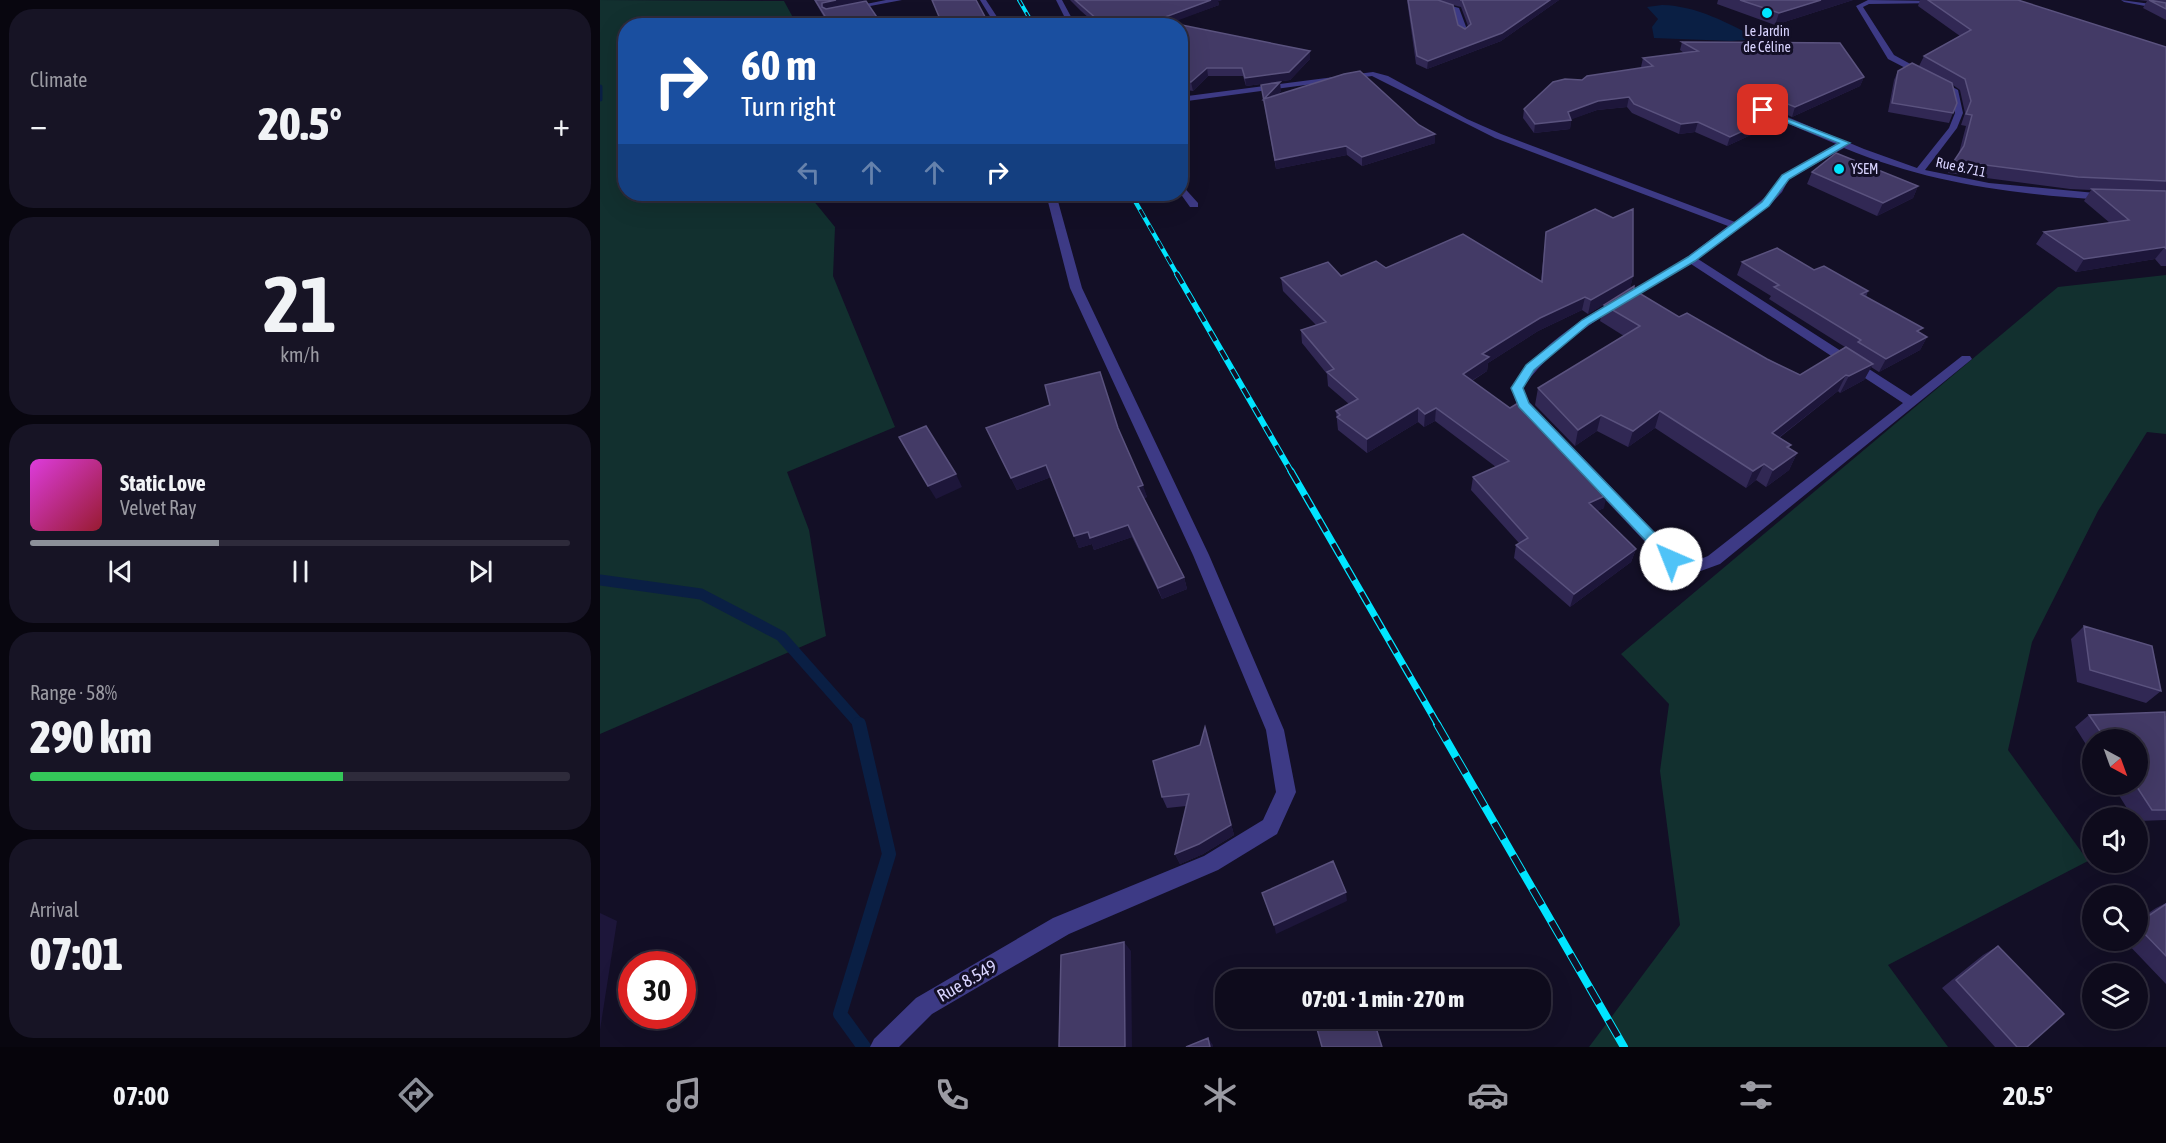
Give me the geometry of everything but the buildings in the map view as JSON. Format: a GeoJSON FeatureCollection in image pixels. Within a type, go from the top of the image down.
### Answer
{"type":"FeatureCollection","features":[{"type":"Feature","properties":{"kind":"street"},"geometry":{"type":"LineString","coordinates":[[840,10],[899,0]]}},
{"type":"Feature","properties":{"kind":"street"},"geometry":{"type":"LineString","coordinates":[[983,0],[995,18]]}},
{"type":"Feature","properties":{"kind":"street"},"geometry":{"type":"LineString","coordinates":[[1059,0],[1069,18]]}},
{"type":"Feature","properties":{"kind":"street"},"geometry":{"type":"LineString","coordinates":[[1421,0],[1457,9],[1464,32]]}},
{"type":"Feature","properties":{"kind":"street"},"geometry":{"type":"LineString","coordinates":[[2124,0],[2166,8]]}},
{"type":"Feature","properties":{"kind":"street"},"geometry":{"type":"LineString","coordinates":[[1919,172],[1953,128],[1959,113],[1954,90],[1891,57],[1859,6],[1868,2],[1949,1]]}},
{"type":"Feature","properties":{"kind":"street"},"geometry":{"type":"LineString","coordinates":[[1188,99],[1373,74],[1498,136],[1734,225]]}},
{"type":"Feature","properties":{"kind":"street","name":"Rue 8.711"},"geometry":{"type":"LineString","coordinates":[[1763,110],[1919,172],[1991,187],[2115,197]]}},
{"type":"Feature","properties":{"kind":"street"},"geometry":{"type":"LineString","coordinates":[[1845,143],[1785,177],[1779,190],[1766,204],[1734,225],[1691,259],[1586,322],[1530,368],[1517,388],[1523,404],[1671,559],[1698,566],[1714,560],[1966,359]]}},
{"type":"Feature","properties":{"kind":"street"},"geometry":{"type":"LineString","coordinates":[[1188,197],[1194,206]]}},
{"type":"Feature","properties":{"kind":"street","name":"Rue 8.549"},"geometry":{"type":"LineString","coordinates":[[882,1047],[924,1006],[1061,926],[1211,863],[1270,826],[1286,792],[1275,730],[1201,555],[1076,288],[1053,201]]}},
{"type":"Feature","properties":{"kind":"street"},"geometry":{"type":"LineString","coordinates":[[1691,259],[1911,402]]}},
{"type":"Feature","properties":{"kind":"green space"},"geometry":{"type":"Polygon","coordinates":[[[600,0],[784,1],[793,18],[618,18],[618,201],[814,201],[835,227],[833,276],[895,427],[787,472],[809,530],[826,636],[600,734],[600,0]]]}},
{"type":"Feature","properties":{"kind":"green space"},"geometry":{"type":"Polygon","coordinates":[[[2166,275],[2166,434],[2147,432],[2098,511],[2032,642],[2008,750],[2082,853],[2082,864],[1888,965],[1948,1047],[1589,1047],[1680,925],[1660,771],[1669,704],[1621,654],[2058,287],[2166,275]]]}},
{"type":"Feature","properties":{"kind":"water"},"geometry":{"type":"Polygon","coordinates":[[[1662,5],[1700,12],[1724,21],[1759,39],[1731,41],[1654,38],[1652,27],[1658,19],[1647,7],[1662,5]]]}},
{"type":"Feature","properties":{"kind":"waterway"},"geometry":{"type":"LineString","coordinates":[[600,87],[600,99]]}},
{"type":"Feature","properties":{"kind":"waterway"},"geometry":{"type":"LineString","coordinates":[[600,580],[701,594],[781,636],[860,725]]}},
{"type":"Feature","properties":{"kind":"waterway"},"geometry":{"type":"LineString","coordinates":[[859,724],[889,854],[840,1014],[864,1047]]}},
{"type":"Feature","properties":{"kind":"railway"},"geometry":{"type":"LineString","coordinates":[[1019,0],[1029,18]]}},
{"type":"Feature","properties":{"kind":"railway"},"geometry":{"type":"LineString","coordinates":[[1135,201],[1178,276]]}},
{"type":"Feature","properties":{"kind":"railway"},"geometry":{"type":"LineString","coordinates":[[1177,274],[1292,473]]}},
{"type":"Feature","properties":{"kind":"railway"},"geometry":{"type":"LineString","coordinates":[[1291,471],[1438,725]]}},
{"type":"Feature","properties":{"kind":"railway"},"geometry":{"type":"LineString","coordinates":[[1437,724],[1624,1047]]}},
{"type":"Feature","properties":{"kind":"place","name":"Le Jardin de Céline"},"geometry":{"type":"Point","coordinates":[1767,13]}},
{"type":"Feature","properties":{"kind":"place","name":"YSEM"},"geometry":{"type":"Point","coordinates":[1839,169]}},
{"type":"Feature","properties":{"kind":"route"},"geometry":{"type":"LineString","coordinates":[[1671,559],[1523,404],[1517,388],[1530,368],[1586,322],[1691,259],[1734,225],[1766,204],[1779,190],[1785,177],[1845,143],[1763,110]]}}]}
